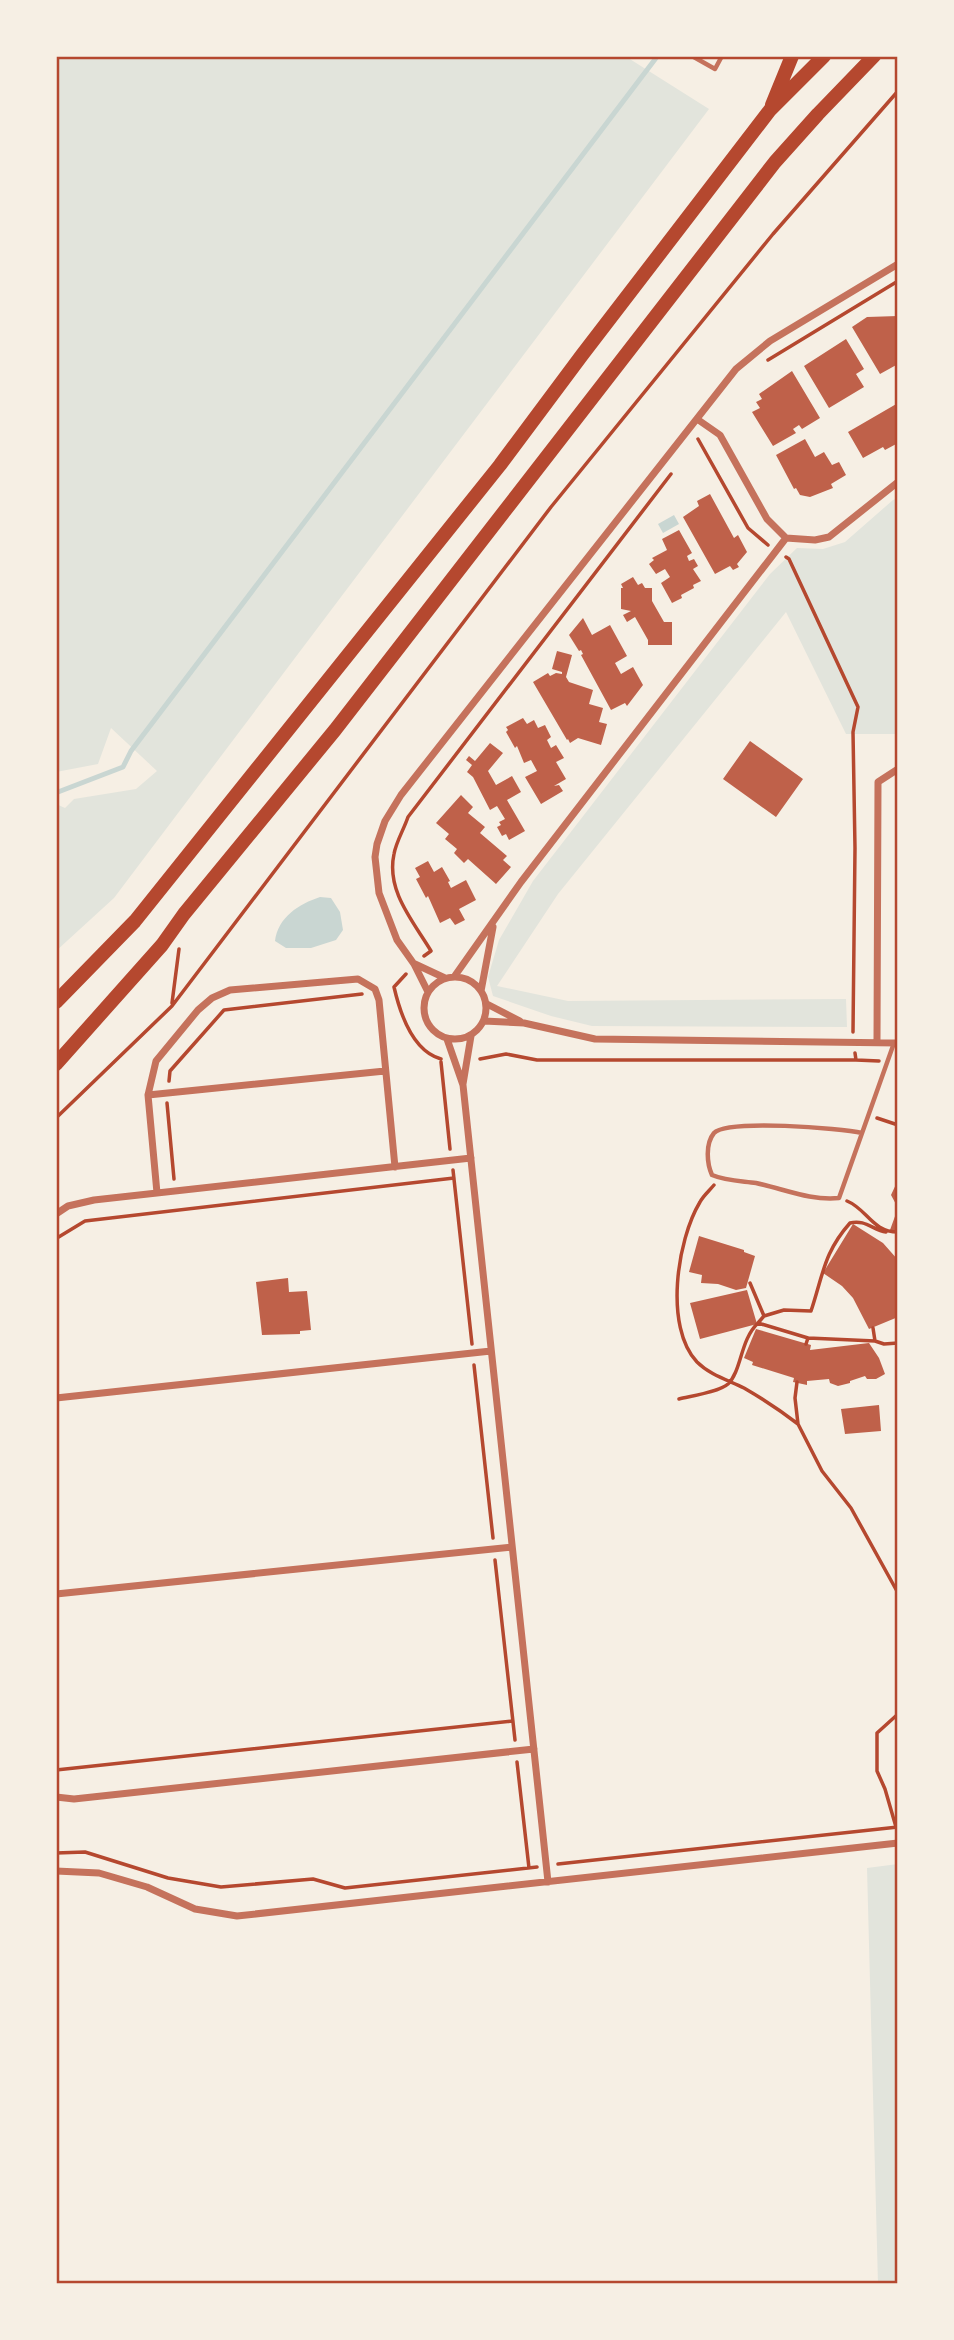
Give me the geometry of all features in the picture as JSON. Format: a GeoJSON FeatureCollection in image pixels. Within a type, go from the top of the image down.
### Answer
{"type":"FeatureCollection","features":[{"type":"Feature","properties":{"kind":"main road"},"geometry":{"type":"LineString","coordinates":[[770,110],[792,56]]}},
{"type":"Feature","properties":{"kind":"main road"},"geometry":{"type":"LineString","coordinates":[[56,1002],[135,921],[500,465],[770,110],[824,56]]}},
{"type":"Feature","properties":{"kind":"main road"},"geometry":{"type":"LineString","coordinates":[[56,1064],[162,945],[184,914],[335,730],[775,162],[874,56]]}},
{"type":"Feature","properties":{"kind":"street"},"geometry":{"type":"LineString","coordinates":[[428,992],[414,964],[397,940],[379,893],[376,857],[385,821],[401,795],[736,369],[770,341],[898,264]]}},
{"type":"Feature","properties":{"kind":"street"},"geometry":{"type":"LineString","coordinates":[[697,419],[709,425],[719,435],[767,520],[786,538],[815,540],[829,537],[898,482]]}},
{"type":"Feature","properties":{"kind":"street"},"geometry":{"type":"LineString","coordinates":[[454,976],[522,882],[786,538]]}},
{"type":"Feature","properties":{"kind":"street"},"geometry":{"type":"LineString","coordinates":[[877,1042],[878,782],[898,769]]}},
{"type":"Feature","properties":{"kind":"street"},"geometry":{"type":"LineString","coordinates":[[481,991],[493,923]]}},
{"type":"Feature","properties":{"kind":"street"},"geometry":{"type":"LineString","coordinates":[[414,964],[445,978]]}},
{"type":"Feature","properties":{"kind":"street"},"geometry":{"type":"LineString","coordinates":[[454,976],[474,983],[481,991],[486,1004],[484,1021],[478,1030],[463,1039],[447,1039],[438,1035],[426,1020],[424,1001],[428,992],[445,978],[454,976]]}},
{"type":"Feature","properties":{"kind":"street"},"geometry":{"type":"LineString","coordinates":[[157,1193],[148,1096],[156,1060],[198,1010],[220,993],[358,979],[374,989],[379,1000],[395,1167]]}},
{"type":"Feature","properties":{"kind":"street"},"geometry":{"type":"LineString","coordinates":[[486,1004],[524,1023]]}},
{"type":"Feature","properties":{"kind":"street"},"geometry":{"type":"LineString","coordinates":[[484,1021],[524,1023],[595,1039],[896,1043]]}},
{"type":"Feature","properties":{"kind":"street"},"geometry":{"type":"LineString","coordinates":[[463,1085],[471,1036]]}},
{"type":"Feature","properties":{"kind":"street"},"geometry":{"type":"LineString","coordinates":[[447,1039],[463,1085],[548,1882]]}},
{"type":"Feature","properties":{"kind":"street"},"geometry":{"type":"LineString","coordinates":[[148,1096],[385,1071]]}},
{"type":"Feature","properties":{"kind":"street"},"geometry":{"type":"LineString","coordinates":[[56,1214],[68,1206],[94,1200],[471,1158]]}},
{"type":"Feature","properties":{"kind":"street"},"geometry":{"type":"LineString","coordinates":[[56,1398],[491,1351]]}},
{"type":"Feature","properties":{"kind":"street"},"geometry":{"type":"LineString","coordinates":[[56,1594],[512,1547]]}},
{"type":"Feature","properties":{"kind":"street"},"geometry":{"type":"LineString","coordinates":[[56,1797],[74,1799],[534,1749]]}},
{"type":"Feature","properties":{"kind":"street"},"geometry":{"type":"LineString","coordinates":[[58,1872],[99,1873],[147,1887],[195,1909],[237,1916],[898,1843]]}},
{"type":"Feature","properties":{"kind":"lane"},"geometry":{"type":"LineString","coordinates":[[692,56],[715,69],[722,56]]}},
{"type":"Feature","properties":{"kind":"lane"},"geometry":{"type":"LineString","coordinates":[[862,1133],[846,1129],[772,1126],[723,1128],[714,1133],[710,1143],[709,1168],[712,1175],[719,1178],[826,1199],[839,1198],[896,1043]]}},
{"type":"Feature","properties":{"kind":"path"},"geometry":{"type":"LineString","coordinates":[[56,1118],[172,1006],[551,507],[773,234],[898,92]]}},
{"type":"Feature","properties":{"kind":"path"},"geometry":{"type":"LineString","coordinates":[[761,365],[898,281]]}},
{"type":"Feature","properties":{"kind":"path"},"geometry":{"type":"LineString","coordinates":[[690,450],[709,425]]}},
{"type":"Feature","properties":{"kind":"path"},"geometry":{"type":"LineString","coordinates":[[698,439],[748,528],[776,552],[789,559],[858,707],[853,732],[853,1042],[856,1060]]}},
{"type":"Feature","properties":{"kind":"path"},"geometry":{"type":"LineString","coordinates":[[529,1868],[441,1059],[430,1056],[415,1039],[399,1008],[394,987],[414,964],[431,951],[396,894],[394,853],[408,817],[674,471]]}},
{"type":"Feature","properties":{"kind":"path"},"geometry":{"type":"LineString","coordinates":[[172,1006],[184,914]]}},
{"type":"Feature","properties":{"kind":"path"},"geometry":{"type":"LineString","coordinates":[[177,1210],[166,1105],[170,1071],[224,1010],[395,991]]}},
{"type":"Feature","properties":{"kind":"path"},"geometry":{"type":"LineString","coordinates":[[467,1059],[506,1054],[537,1060],[887,1062]]}},
{"type":"Feature","properties":{"kind":"path"},"geometry":{"type":"LineString","coordinates":[[868,1115],[898,1125]]}},
{"type":"Feature","properties":{"kind":"path"},"geometry":{"type":"LineString","coordinates":[[56,1241],[85,1221],[454,1178]]}},
{"type":"Feature","properties":{"kind":"path"},"geometry":{"type":"LineString","coordinates":[[719,1178],[700,1202],[678,1266],[677,1302],[684,1340],[698,1362],[722,1379],[778,1409],[798,1424]]}},
{"type":"Feature","properties":{"kind":"path"},"geometry":{"type":"LineString","coordinates":[[839,1198],[855,1204],[865,1216],[886,1232]]}},
{"type":"Feature","properties":{"kind":"path"},"geometry":{"type":"LineString","coordinates":[[678,1399],[727,1384],[749,1332],[764,1316],[784,1310],[811,1311],[832,1246],[850,1223],[863,1222],[878,1231],[898,1232]]}},
{"type":"Feature","properties":{"kind":"path"},"geometry":{"type":"LineString","coordinates":[[750,1283],[764,1316]]}},
{"type":"Feature","properties":{"kind":"path"},"geometry":{"type":"LineString","coordinates":[[758,1323],[807,1338],[898,1343]]}},
{"type":"Feature","properties":{"kind":"path"},"geometry":{"type":"LineString","coordinates":[[873,1328],[875,1341]]}},
{"type":"Feature","properties":{"kind":"path"},"geometry":{"type":"LineString","coordinates":[[806,1344],[807,1338]]}},
{"type":"Feature","properties":{"kind":"path"},"geometry":{"type":"LineString","coordinates":[[797,1382],[795,1398],[798,1424],[822,1471],[851,1508],[898,1592]]}},
{"type":"Feature","properties":{"kind":"path"},"geometry":{"type":"LineString","coordinates":[[56,1853],[85,1852],[168,1878],[220,1886],[313,1880],[345,1888],[897,1827],[877,1772],[877,1733],[898,1714]]}},
{"type":"Feature","properties":{"kind":"path"},"geometry":{"type":"LineString","coordinates":[[56,1770],[513,1721]]}},
{"type":"Feature","properties":{"kind":"shaded area"},"geometry":{"type":"Polygon","coordinates":[[[56,56],[625,56],[709,109],[114,898],[56,951],[56,804],[65,808],[74,799],[136,789],[157,771],[111,728],[98,764],[56,772],[56,56]]]}},
{"type":"Feature","properties":{"kind":"shaded area"},"geometry":{"type":"Polygon","coordinates":[[[898,498],[898,734],[846,734],[786,612],[558,894],[497,986],[568,1001],[846,999],[847,1027],[592,1026],[551,1016],[493,996],[488,977],[499,940],[533,881],[770,574],[797,548],[823,549],[845,542],[898,498]]]}},
{"type":"Feature","properties":{"kind":"shaded area"},"geometry":{"type":"Polygon","coordinates":[[[674,515],[679,524],[663,533],[658,524],[674,515]]]}},
{"type":"Feature","properties":{"kind":"shaded area"},"geometry":{"type":"Polygon","coordinates":[[[320,897],[331,898],[340,912],[343,930],[336,940],[311,948],[286,948],[275,941],[285,918],[305,903],[320,897]]]}},
{"type":"Feature","properties":{"kind":"shaded area"},"geometry":{"type":"Polygon","coordinates":[[[898,1864],[898,2284],[878,2284],[867,1868],[898,1864]]]}},
{"type":"Feature","properties":{"kind":"building"},"geometry":{"type":"Polygon","coordinates":[[[898,316],[898,364],[880,374],[852,327],[867,317],[898,316]]]}},
{"type":"Feature","properties":{"kind":"building"},"geometry":{"type":"Polygon","coordinates":[[[846,339],[864,369],[856,374],[864,387],[829,408],[804,366],[846,339]]]}},
{"type":"Feature","properties":{"kind":"building"},"geometry":{"type":"Polygon","coordinates":[[[792,371],[820,418],[802,429],[799,425],[793,429],[796,433],[773,446],[752,412],[760,408],[756,402],[762,399],[759,394],[792,371]]]}},
{"type":"Feature","properties":{"kind":"building"},"geometry":{"type":"Polygon","coordinates":[[[898,403],[898,443],[885,450],[883,447],[863,458],[848,432],[898,403]]]}},
{"type":"Feature","properties":{"kind":"building"},"geometry":{"type":"Polygon","coordinates":[[[805,439],[815,457],[824,452],[832,465],[839,462],[846,475],[831,484],[833,488],[810,497],[800,495],[796,488],[794,489],[776,455],[805,439]]]}},
{"type":"Feature","properties":{"kind":"building"},"geometry":{"type":"Polygon","coordinates":[[[710,494],[734,538],[738,535],[747,552],[737,564],[739,567],[733,570],[730,566],[715,574],[683,517],[699,506],[697,501],[710,494]]]}},
{"type":"Feature","properties":{"kind":"building"},"geometry":{"type":"Polygon","coordinates":[[[679,530],[692,553],[687,556],[689,561],[694,559],[698,566],[693,569],[701,581],[672,603],[661,583],[670,577],[665,569],[656,574],[649,564],[654,560],[652,558],[667,550],[662,539],[679,530]]]}},
{"type":"Feature","properties":{"kind":"building"},"geometry":{"type":"Polygon","coordinates":[[[633,577],[638,585],[642,583],[645,588],[652,588],[652,601],[664,622],[672,622],[672,645],[648,645],[648,640],[635,617],[627,622],[623,615],[631,611],[621,609],[621,584],[633,577]]]}},
{"type":"Feature","properties":{"kind":"building"},"geometry":{"type":"Polygon","coordinates":[[[583,618],[592,635],[610,625],[627,656],[615,663],[621,674],[633,667],[643,685],[627,706],[625,703],[611,710],[581,655],[581,650],[579,651],[569,635],[583,618]]]}},
{"type":"Feature","properties":{"kind":"building"},"geometry":{"type":"Polygon","coordinates":[[[557,651],[572,655],[566,677],[569,682],[593,690],[589,704],[603,708],[599,722],[607,724],[601,745],[578,738],[570,743],[533,682],[548,673],[550,676],[562,674],[552,669],[557,651]]]}},
{"type":"Feature","properties":{"kind":"building"},"geometry":{"type":"Polygon","coordinates":[[[523,718],[527,724],[534,720],[538,728],[545,725],[551,737],[547,740],[551,748],[556,745],[564,758],[556,762],[566,779],[554,786],[559,785],[563,791],[541,804],[525,777],[537,771],[531,760],[524,763],[517,746],[515,748],[506,732],[506,727],[523,718]]]}},
{"type":"Feature","properties":{"kind":"building"},"geometry":{"type":"Polygon","coordinates":[[[750,741],[803,779],[776,817],[723,779],[750,741]]]}},
{"type":"Feature","properties":{"kind":"building"},"geometry":{"type":"Polygon","coordinates":[[[490,743],[503,753],[488,771],[496,785],[512,776],[521,792],[507,800],[525,831],[509,840],[506,834],[502,836],[497,827],[501,825],[499,822],[505,819],[497,806],[490,810],[473,777],[467,772],[472,765],[466,760],[469,756],[475,761],[490,743]]]}},
{"type":"Feature","properties":{"kind":"building"},"geometry":{"type":"Polygon","coordinates":[[[461,795],[473,807],[468,813],[485,827],[480,833],[507,856],[503,860],[511,867],[496,884],[468,859],[464,863],[454,853],[457,849],[445,839],[449,834],[436,823],[461,795]]]}},
{"type":"Feature","properties":{"kind":"building"},"geometry":{"type":"Polygon","coordinates":[[[428,861],[434,872],[442,867],[451,888],[466,880],[476,900],[459,909],[465,920],[455,925],[450,918],[440,923],[428,896],[426,898],[416,879],[420,877],[415,868],[428,861]]]}},
{"type":"Feature","properties":{"kind":"building"},"geometry":{"type":"Polygon","coordinates":[[[898,1180],[898,1208],[891,1195],[898,1180]]]}},
{"type":"Feature","properties":{"kind":"building"},"geometry":{"type":"Polygon","coordinates":[[[898,1208],[898,1232],[890,1230],[898,1208]]]}},
{"type":"Feature","properties":{"kind":"building"},"geometry":{"type":"Polygon","coordinates":[[[853,1224],[883,1243],[898,1260],[898,1317],[869,1329],[853,1298],[842,1286],[823,1273],[853,1224]]]}},
{"type":"Feature","properties":{"kind":"building"},"geometry":{"type":"Polygon","coordinates":[[[699,1236],[755,1256],[746,1288],[736,1290],[718,1284],[701,1283],[702,1275],[689,1272],[699,1236]]]}},
{"type":"Feature","properties":{"kind":"building"},"geometry":{"type":"Polygon","coordinates":[[[288,1278],[289,1292],[307,1291],[311,1330],[300,1331],[300,1334],[262,1335],[256,1282],[288,1278]]]}},
{"type":"Feature","properties":{"kind":"building"},"geometry":{"type":"Polygon","coordinates":[[[747,1290],[757,1324],[700,1339],[690,1303],[747,1290]]]}},
{"type":"Feature","properties":{"kind":"building"},"geometry":{"type":"Polygon","coordinates":[[[756,1329],[811,1345],[810,1350],[869,1343],[885,1374],[876,1379],[867,1379],[865,1376],[838,1386],[830,1383],[829,1379],[807,1381],[807,1385],[793,1382],[794,1378],[752,1365],[753,1362],[744,1358],[756,1329]]]}},
{"type":"Feature","properties":{"kind":"building"},"geometry":{"type":"Polygon","coordinates":[[[879,1405],[881,1431],[845,1434],[841,1409],[879,1405]]]}},
{"type":"Feature","properties":{"kind":"waterway"},"geometry":{"type":"LineString","coordinates":[[56,790],[58,792],[123,767],[131,751],[656,58]]}}]}
